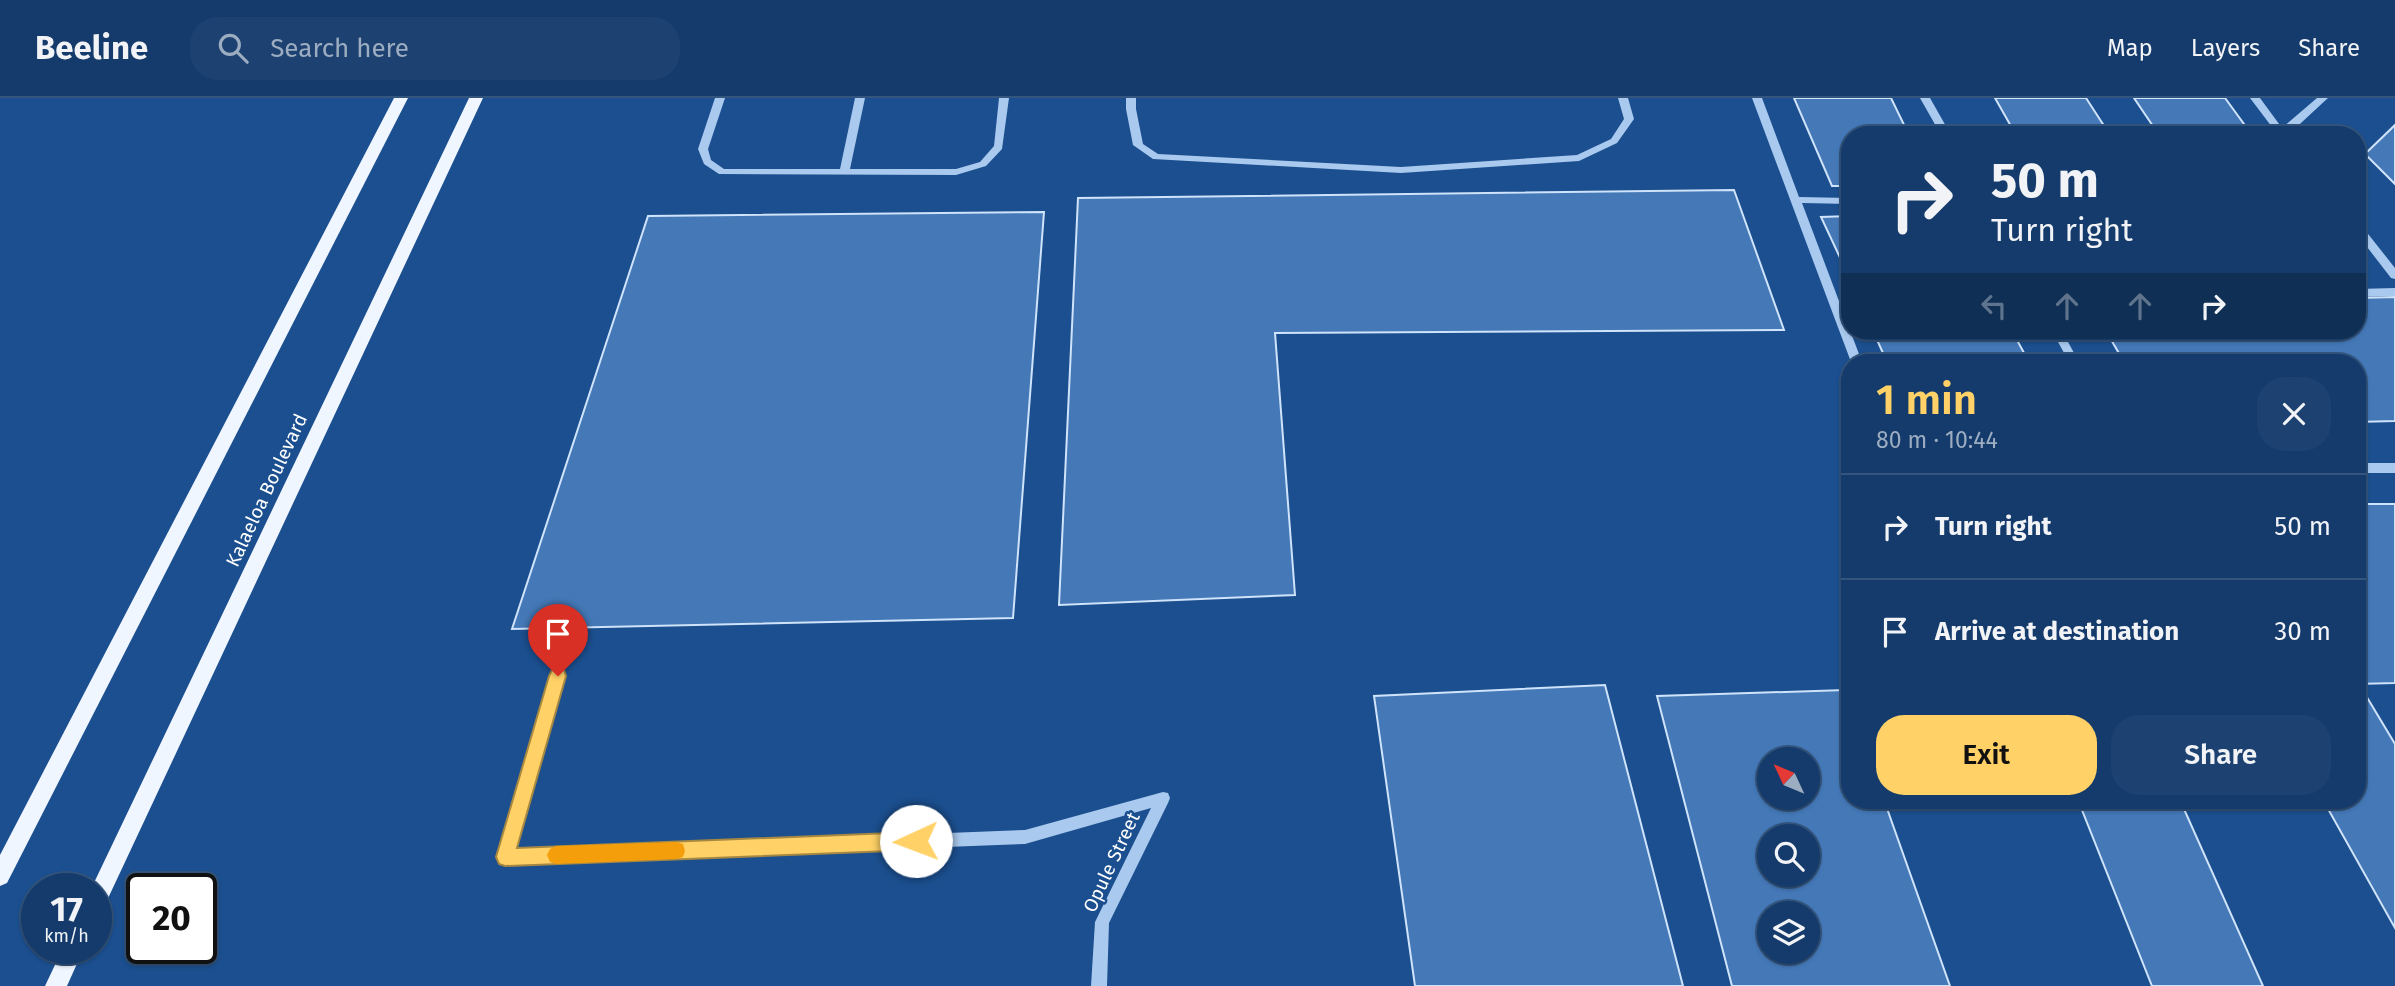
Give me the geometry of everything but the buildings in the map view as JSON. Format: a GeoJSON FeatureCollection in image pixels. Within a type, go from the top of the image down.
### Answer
{"type":"FeatureCollection","features":[{"type":"Feature","properties":{"kind":"main road"},"geometry":{"type":"LineString","coordinates":[[0,876],[401,98]]}},
{"type":"Feature","properties":{"kind":"main road","name":"Kalaeloa Boulevard"},"geometry":{"type":"LineString","coordinates":[[110,873],[476,98]]}},
{"type":"Feature","properties":{"kind":"main road"},"geometry":{"type":"LineString","coordinates":[[56,986],[66,964]]}},
{"type":"Feature","properties":{"kind":"street"},"geometry":{"type":"LineString","coordinates":[[720,98],[703,149],[707,162],[722,172],[844,173],[956,172],[983,163],[999,147],[1004,98]]}},
{"type":"Feature","properties":{"kind":"street"},"geometry":{"type":"LineString","coordinates":[[844,173],[860,98]]}},
{"type":"Feature","properties":{"kind":"street"},"geometry":{"type":"LineString","coordinates":[[1131,98],[1138,145],[1156,157],[1401,170],[1579,158],[1614,141],[1629,118],[1623,98]]}},
{"type":"Feature","properties":{"kind":"street"},"geometry":{"type":"LineString","coordinates":[[1757,98],[1841,320]]}},
{"type":"Feature","properties":{"kind":"street"},"geometry":{"type":"LineString","coordinates":[[1925,98],[1941,126]]}},
{"type":"Feature","properties":{"kind":"street"},"geometry":{"type":"LineString","coordinates":[[2255,98],[2277,126]]}},
{"type":"Feature","properties":{"kind":"street"},"geometry":{"type":"LineString","coordinates":[[2292,126],[2323,98]]}},
{"type":"Feature","properties":{"kind":"street"},"geometry":{"type":"LineString","coordinates":[[1795,200],[1841,201]]}},
{"type":"Feature","properties":{"kind":"street"},"geometry":{"type":"LineString","coordinates":[[2366,238],[2395,275]]}},
{"type":"Feature","properties":{"kind":"street"},"geometry":{"type":"LineString","coordinates":[[2366,293],[2395,292]]}},
{"type":"Feature","properties":{"kind":"street"},"geometry":{"type":"LineString","coordinates":[[2366,468],[2395,468]]}},
{"type":"Feature","properties":{"kind":"street","name":"Opule Street"},"geometry":{"type":"LineString","coordinates":[[558,676],[505,857],[1026,837],[1163,798],[1102,922],[1100,986]]}},
{"type":"Feature","properties":{"kind":"slow traffic"},"geometry":{"type":"LineString","coordinates":[[556,855],[676,851]]}},
{"type":"Feature","properties":{"kind":"route"},"geometry":{"type":"LineString","coordinates":[[558,676],[505,857],[916,841]]}}]}
